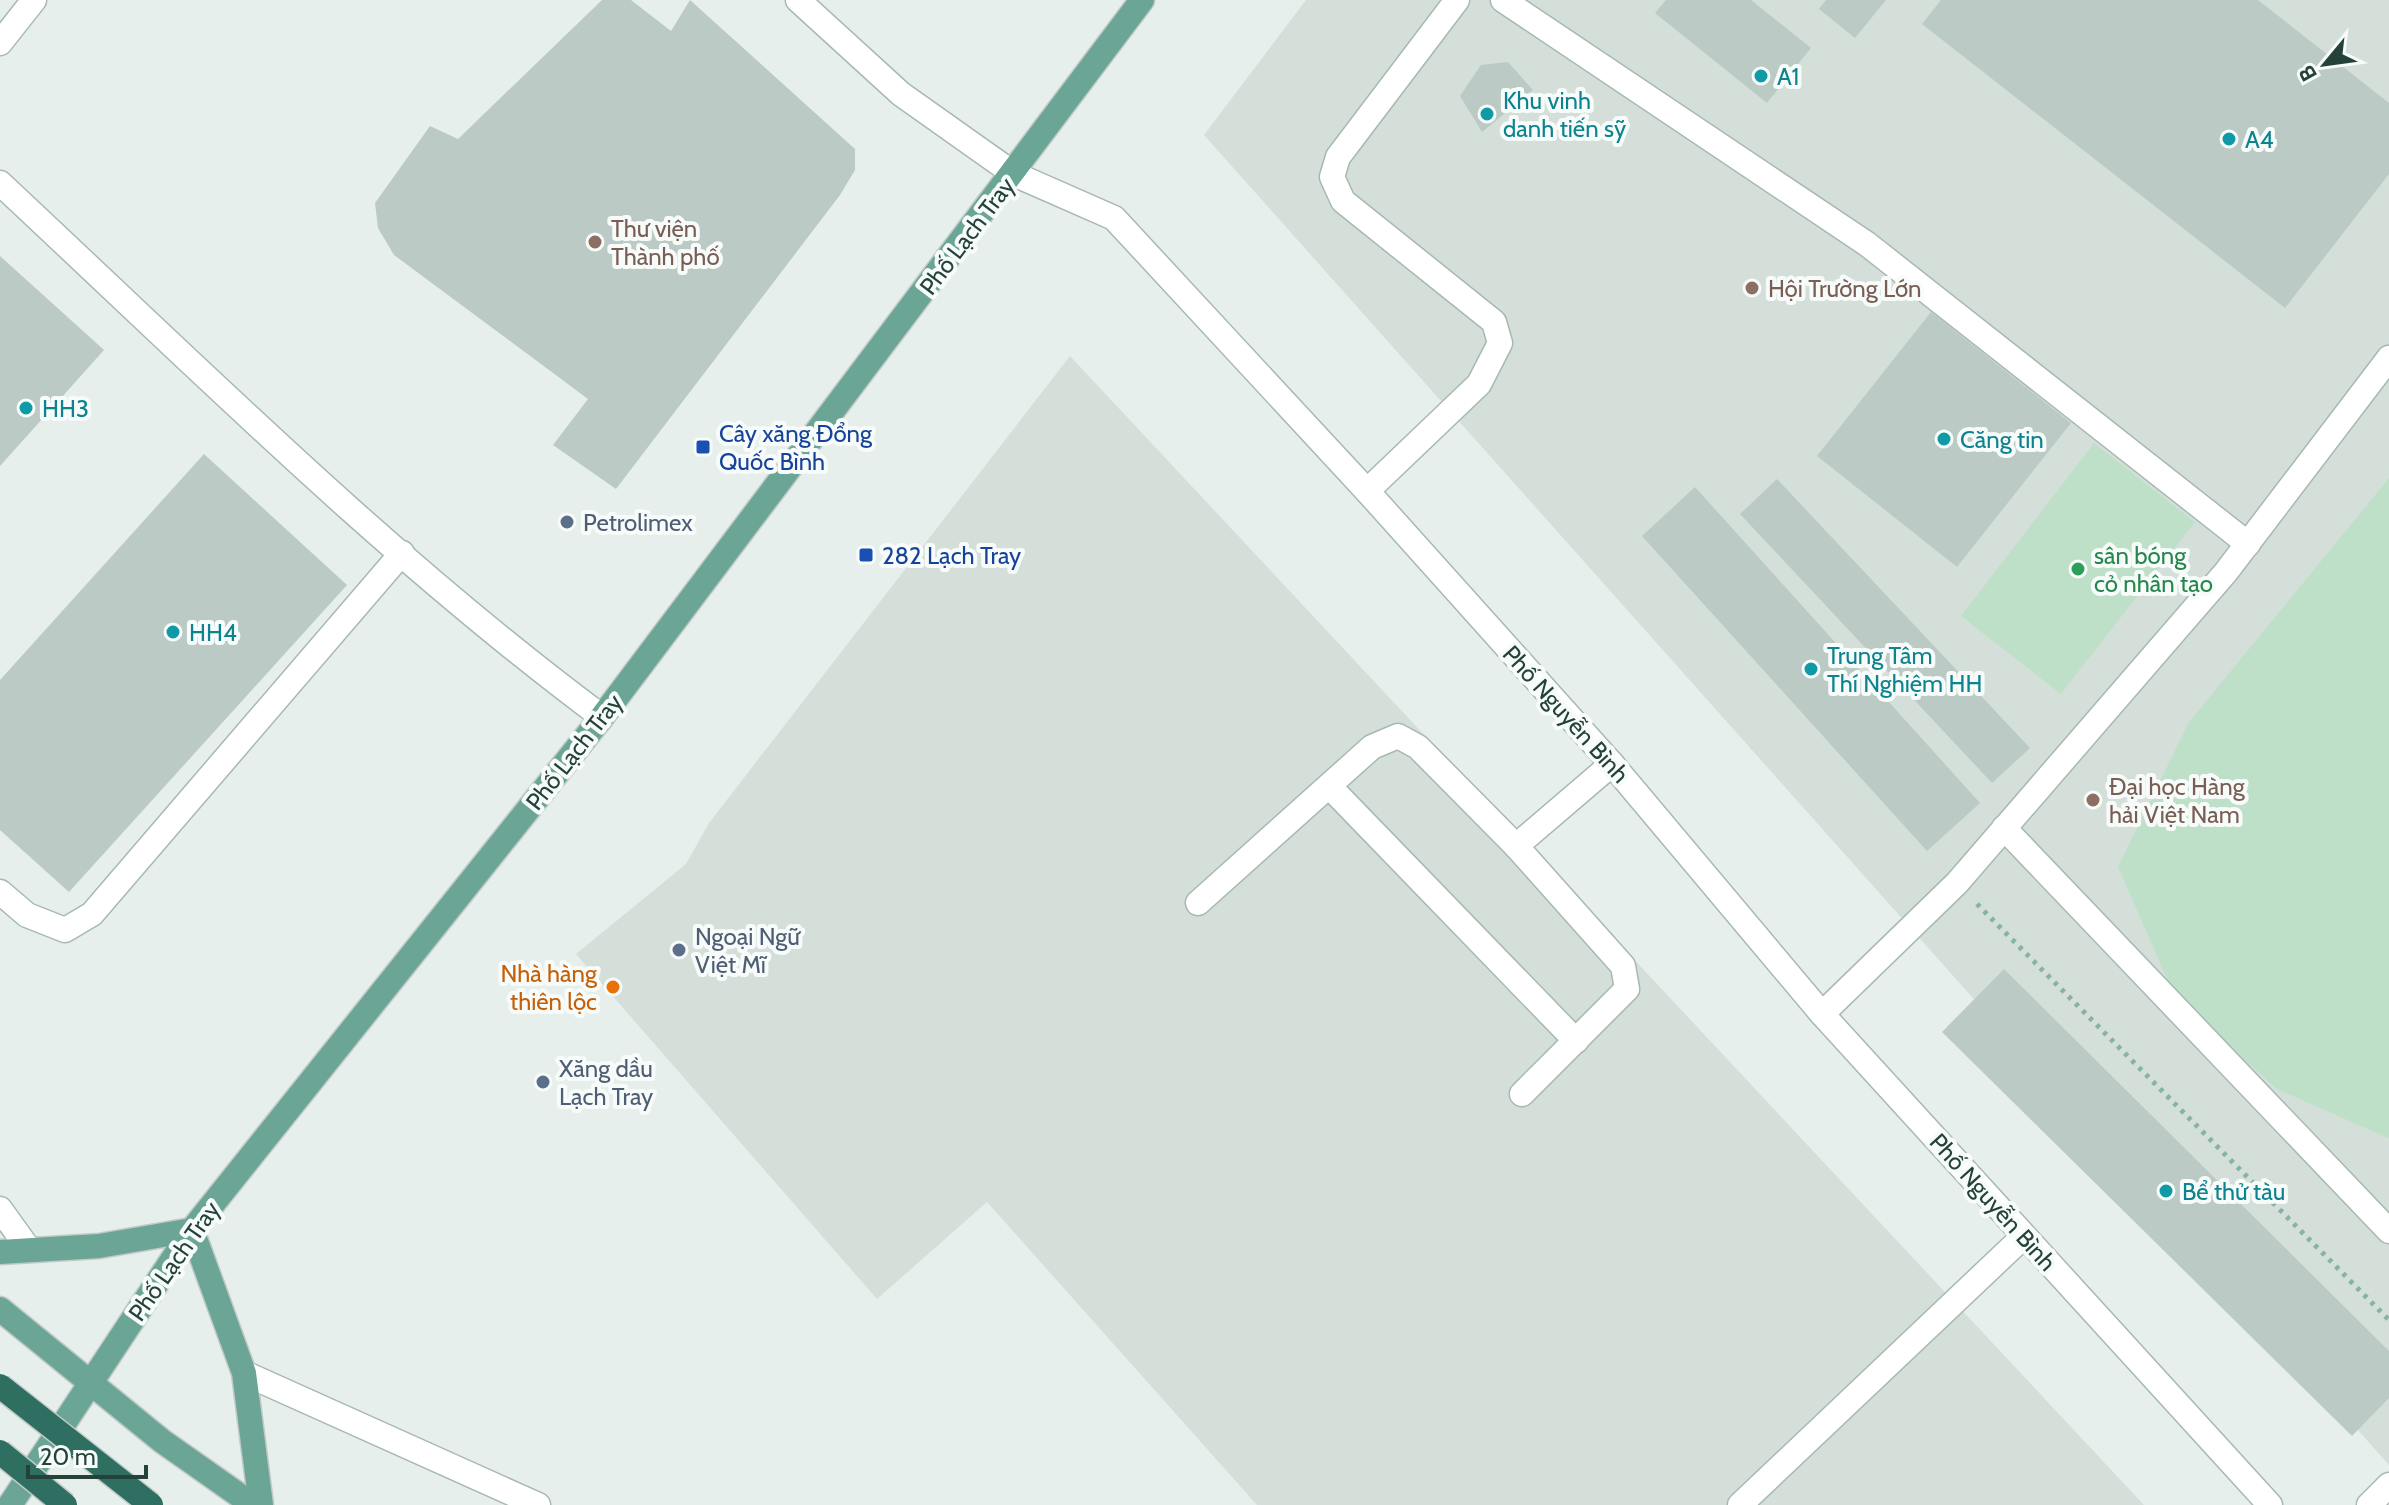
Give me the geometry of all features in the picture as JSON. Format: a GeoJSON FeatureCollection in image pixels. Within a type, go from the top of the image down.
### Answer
{"type":"FeatureCollection","features":[{"type":"Feature","properties":{"kind":"highway"},"geometry":{"type":"LineString","coordinates":[[0,1386],[84,1456],[151,1505]]}},
{"type":"Feature","properties":{"kind":"highway"},"geometry":{"type":"LineString","coordinates":[[0,1452],[65,1505]]}},
{"type":"Feature","properties":{"kind":"main road","name":"Phố Lạch Tray"},"geometry":{"type":"LineString","coordinates":[[10,1505],[192,1230],[602,717],[1014,174],[1142,0]]}},
{"type":"Feature","properties":{"kind":"main road"},"geometry":{"type":"LineString","coordinates":[[0,1252],[99,1246],[192,1230],[244,1373],[261,1505]]}},
{"type":"Feature","properties":{"kind":"main road"},"geometry":{"type":"LineString","coordinates":[[0,1309],[162,1441],[253,1505]]}},
{"type":"Feature","properties":{"kind":"street"},"geometry":{"type":"LineString","coordinates":[[0,43],[34,0]]}},
{"type":"Feature","properties":{"kind":"street"},"geometry":{"type":"LineString","coordinates":[[1367,491],[1479,384],[1500,343],[1494,322],[1343,201],[1332,177],[1338,157],[1457,0]]}},
{"type":"Feature","properties":{"kind":"street"},"geometry":{"type":"LineString","coordinates":[[1503,0],[1867,244],[2248,544]]}},
{"type":"Feature","properties":{"kind":"street","name":"Phố Nguyễn Bình"},"geometry":{"type":"LineString","coordinates":[[806,3],[901,94],[1014,174],[1114,218],[1367,491],[1612,764],[1822,1014],[2264,1503]]}},
{"type":"Feature","properties":{"kind":"street"},"geometry":{"type":"LineString","coordinates":[[0,183],[402,553],[514,652],[602,717]]}},
{"type":"Feature","properties":{"kind":"street"},"geometry":{"type":"LineString","coordinates":[[1822,1014],[1957,883],[2248,544],[2389,358]]}},
{"type":"Feature","properties":{"kind":"street"},"geometry":{"type":"LineString","coordinates":[[0,892],[27,915],[65,930],[92,914],[402,553]]}},
{"type":"Feature","properties":{"kind":"street"},"geometry":{"type":"LineString","coordinates":[[1198,903],[1372,747],[1398,736],[1418,747],[1516,846],[1623,966],[1627,989],[1522,1094]]}},
{"type":"Feature","properties":{"kind":"street"},"geometry":{"type":"LineString","coordinates":[[1516,846],[1612,764]]}},
{"type":"Feature","properties":{"kind":"street"},"geometry":{"type":"LineString","coordinates":[[1329,786],[1576,1041]]}},
{"type":"Feature","properties":{"kind":"street"},"geometry":{"type":"LineString","coordinates":[[2004,828],[2389,1231]]}},
{"type":"Feature","properties":{"kind":"street"},"geometry":{"type":"LineString","coordinates":[[0,1209],[28,1248]]}},
{"type":"Feature","properties":{"kind":"street"},"geometry":{"type":"LineString","coordinates":[[1740,1505],[2024,1236]]}},
{"type":"Feature","properties":{"kind":"street"},"geometry":{"type":"LineString","coordinates":[[244,1373],[538,1505]]}},
{"type":"Feature","properties":{"kind":"street"},"geometry":{"type":"LineString","coordinates":[[2369,1505],[2389,1485]]}},
{"type":"Feature","properties":{"kind":"path"},"geometry":{"type":"LineString","coordinates":[[1957,883],[2389,1320]]}},
{"type":"Feature","properties":{"kind":"shaded area","name":"Đại học Hàng hải Việt Nam"},"geometry":{"type":"Polygon","coordinates":[[[1306,0],[2389,0],[2389,1465],[1204,135],[1306,0]]]}},
{"type":"Feature","properties":{"kind":"shaded area"},"geometry":{"type":"Polygon","coordinates":[[[1070,356],[2144,1505],[1257,1505],[987,1202],[877,1299],[576,954],[686,864],[709,823],[1070,356]]]}},
{"type":"Feature","properties":{"kind":"green space","name":"sân bóng cỏ nhân tạo"},"geometry":{"type":"Polygon","coordinates":[[[2094,443],[2195,522],[2061,694],[1961,616],[2094,443]]]}},
{"type":"Feature","properties":{"kind":"green space","name":"sân bóng cỏ nhân tạo"},"geometry":{"type":"Polygon","coordinates":[[[2389,478],[2388,1138],[2277,1089],[2175,997],[2118,867],[2189,722],[2389,478]]]}},
{"type":"Feature","properties":{"kind":"building","name":"Thư viện Thành phố"},"geometry":{"type":"Polygon","coordinates":[[[602,0],[631,0],[671,31],[690,0],[855,149],[855,170],[840,195],[616,489],[553,445],[588,399],[394,255],[378,228],[375,203],[430,126],[458,139],[602,0]]]}},
{"type":"Feature","properties":{"kind":"building","name":"A1"},"geometry":{"type":"Polygon","coordinates":[[[1666,0],[1751,0],[1811,48],[1767,103],[1655,13],[1666,0]]]}},
{"type":"Feature","properties":{"kind":"building","name":"A1"},"geometry":{"type":"Polygon","coordinates":[[[1826,0],[1886,0],[1855,38],[1819,9],[1826,0]]]}},
{"type":"Feature","properties":{"kind":"building","name":"A4"},"geometry":{"type":"Polygon","coordinates":[[[1941,0],[2258,0],[2389,103],[2389,174],[2285,308],[1922,24],[1941,0]]]}},
{"type":"Feature","properties":{"kind":"building","name":"Khu vinh danh tiến sỹ"},"geometry":{"type":"Polygon","coordinates":[[[1508,62],[1533,90],[1482,132],[1460,96],[1481,65],[1508,62]]]}},
{"type":"Feature","properties":{"kind":"building","name":"HH3"},"geometry":{"type":"Polygon","coordinates":[[[0,256],[104,350],[0,466],[0,256]]]}},
{"type":"Feature","properties":{"kind":"building","name":"Căng tin"},"geometry":{"type":"Polygon","coordinates":[[[1931,312],[2071,423],[1957,567],[1817,456],[1931,312]]]}},
{"type":"Feature","properties":{"kind":"building","name":"HH4"},"geometry":{"type":"Polygon","coordinates":[[[204,454],[347,585],[69,892],[0,830],[0,680],[204,454]]]}},
{"type":"Feature","properties":{"kind":"building"},"geometry":{"type":"Polygon","coordinates":[[[1777,479],[2030,748],[1992,783],[1740,514],[1777,479]]]}},
{"type":"Feature","properties":{"kind":"building","name":"Trung Tâm Thí Nghiệm HH"},"geometry":{"type":"Polygon","coordinates":[[[1695,487],[1980,803],[1927,851],[1642,536],[1695,487]]]}},
{"type":"Feature","properties":{"kind":"building","name":"Bể thử tàu"},"geometry":{"type":"Polygon","coordinates":[[[2004,969],[2389,1351],[2389,1398],[2352,1436],[1942,1032],[2004,969]]]}},
{"type":"Feature","properties":{"kind":"place","name":"A1"},"geometry":{"type":"Point","coordinates":[1761,76]}},
{"type":"Feature","properties":{"kind":"place","name":"Khu vinh danh tiến sỹ"},"geometry":{"type":"Point","coordinates":[1487,114]}},
{"type":"Feature","properties":{"kind":"place","name":"A4"},"geometry":{"type":"Point","coordinates":[2229,139]}},
{"type":"Feature","properties":{"kind":"place","name":"Thư viện Thành phố"},"geometry":{"type":"Point","coordinates":[595,242]}},
{"type":"Feature","properties":{"kind":"place","name":"Hội Trường Lớn"},"geometry":{"type":"Point","coordinates":[1752,288]}},
{"type":"Feature","properties":{"kind":"place","name":"HH3"},"geometry":{"type":"Point","coordinates":[26,408]}},
{"type":"Feature","properties":{"kind":"place","name":"Căng tin"},"geometry":{"type":"Point","coordinates":[1944,439]}},
{"type":"Feature","properties":{"kind":"place","name":"Cây xăng Đổng Quốc Bình"},"geometry":{"type":"Point","coordinates":[703,447]}},
{"type":"Feature","properties":{"kind":"place","name":"Petrolimex"},"geometry":{"type":"Point","coordinates":[567,522]}},
{"type":"Feature","properties":{"kind":"place","name":"282 Lạch Tray"},"geometry":{"type":"Point","coordinates":[866,555]}},
{"type":"Feature","properties":{"kind":"place","name":"sân bóng cỏ nhân tạo"},"geometry":{"type":"Point","coordinates":[2078,569]}},
{"type":"Feature","properties":{"kind":"place","name":"HH4"},"geometry":{"type":"Point","coordinates":[173,632]}},
{"type":"Feature","properties":{"kind":"place","name":"Trung Tâm Thí Nghiệm HH"},"geometry":{"type":"Point","coordinates":[1811,669]}},
{"type":"Feature","properties":{"kind":"place","name":"Đại học Hàng hải Việt Nam"},"geometry":{"type":"Point","coordinates":[2093,800]}},
{"type":"Feature","properties":{"kind":"place","name":"Ngoại Ngữ Việt Mĩ"},"geometry":{"type":"Point","coordinates":[679,950]}},
{"type":"Feature","properties":{"kind":"place","name":"Nhà hàng thiên lộc"},"geometry":{"type":"Point","coordinates":[613,987]}},
{"type":"Feature","properties":{"kind":"place","name":"Xăng dầu Lạch Tray"},"geometry":{"type":"Point","coordinates":[543,1082]}},
{"type":"Feature","properties":{"kind":"place","name":"Bể thử tàu"},"geometry":{"type":"Point","coordinates":[2166,1191]}}]}
